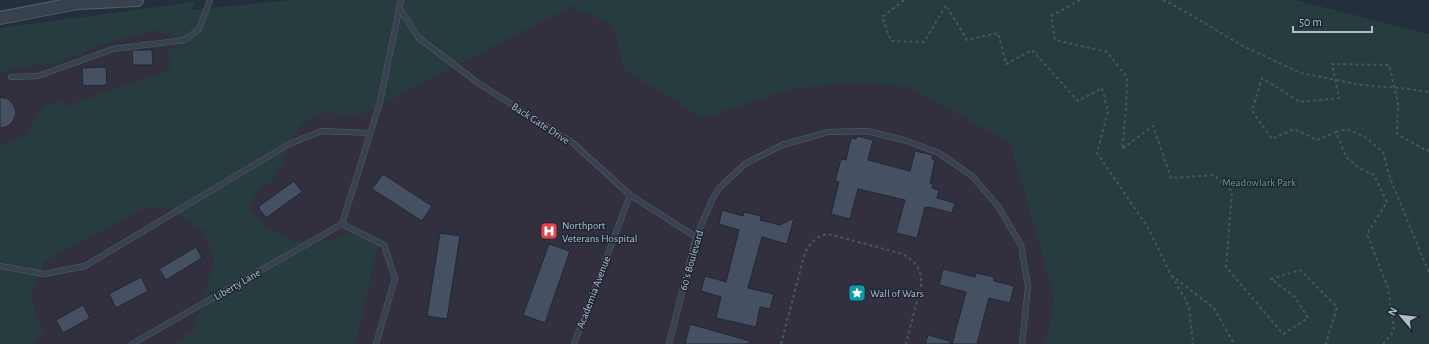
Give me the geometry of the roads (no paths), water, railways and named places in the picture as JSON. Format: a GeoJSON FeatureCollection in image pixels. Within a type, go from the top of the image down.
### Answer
{"type":"FeatureCollection","features":[{"type":"Feature","properties":{"kind":"street"},"geometry":{"type":"LineString","coordinates":[[0,18],[78,3],[137,0]]}},
{"type":"Feature","properties":{"kind":"lane"},"geometry":{"type":"LineString","coordinates":[[11,77],[38,76],[113,49],[185,40],[199,29],[210,0]]}},
{"type":"Feature","properties":{"kind":"lane"},"geometry":{"type":"LineString","coordinates":[[376,344],[395,278],[384,245],[342,224],[380,102],[401,0]]}},
{"type":"Feature","properties":{"kind":"lane","name":"Back Gate Drive"},"geometry":{"type":"LineString","coordinates":[[399,8],[419,38],[478,83],[573,143],[630,195],[696,237]]}},
{"type":"Feature","properties":{"kind":"lane"},"geometry":{"type":"LineString","coordinates":[[0,266],[44,274],[85,266],[289,144],[322,131],[370,133]]}},
{"type":"Feature","properties":{"kind":"lane","name":"60's Boulevard"},"geometry":{"type":"LineString","coordinates":[[669,344],[696,237],[719,188],[745,164],[782,145],[828,132],[867,131],[904,140],[939,153],[972,176],[998,206],[1021,245],[1028,287],[1022,344]]}},
{"type":"Feature","properties":{"kind":"lane","name":"Academia Avenue"},"geometry":{"type":"LineString","coordinates":[[574,344],[630,195]]}},
{"type":"Feature","properties":{"kind":"lane","name":"Liberty Lane"},"geometry":{"type":"LineString","coordinates":[[132,344],[342,224]]}},
{"type":"Feature","properties":{"kind":"place","name":"Northport Veterans Hospital"},"geometry":{"type":"Point","coordinates":[549,231]}},
{"type":"Feature","properties":{"kind":"place","name":"Wall of Wars"},"geometry":{"type":"Point","coordinates":[857,293]}},
{"type":"Feature","properties":{"kind":"park label","name":"Meadowlark Park"},"geometry":{"type":"Point","coordinates":[1259,182]}}]}
